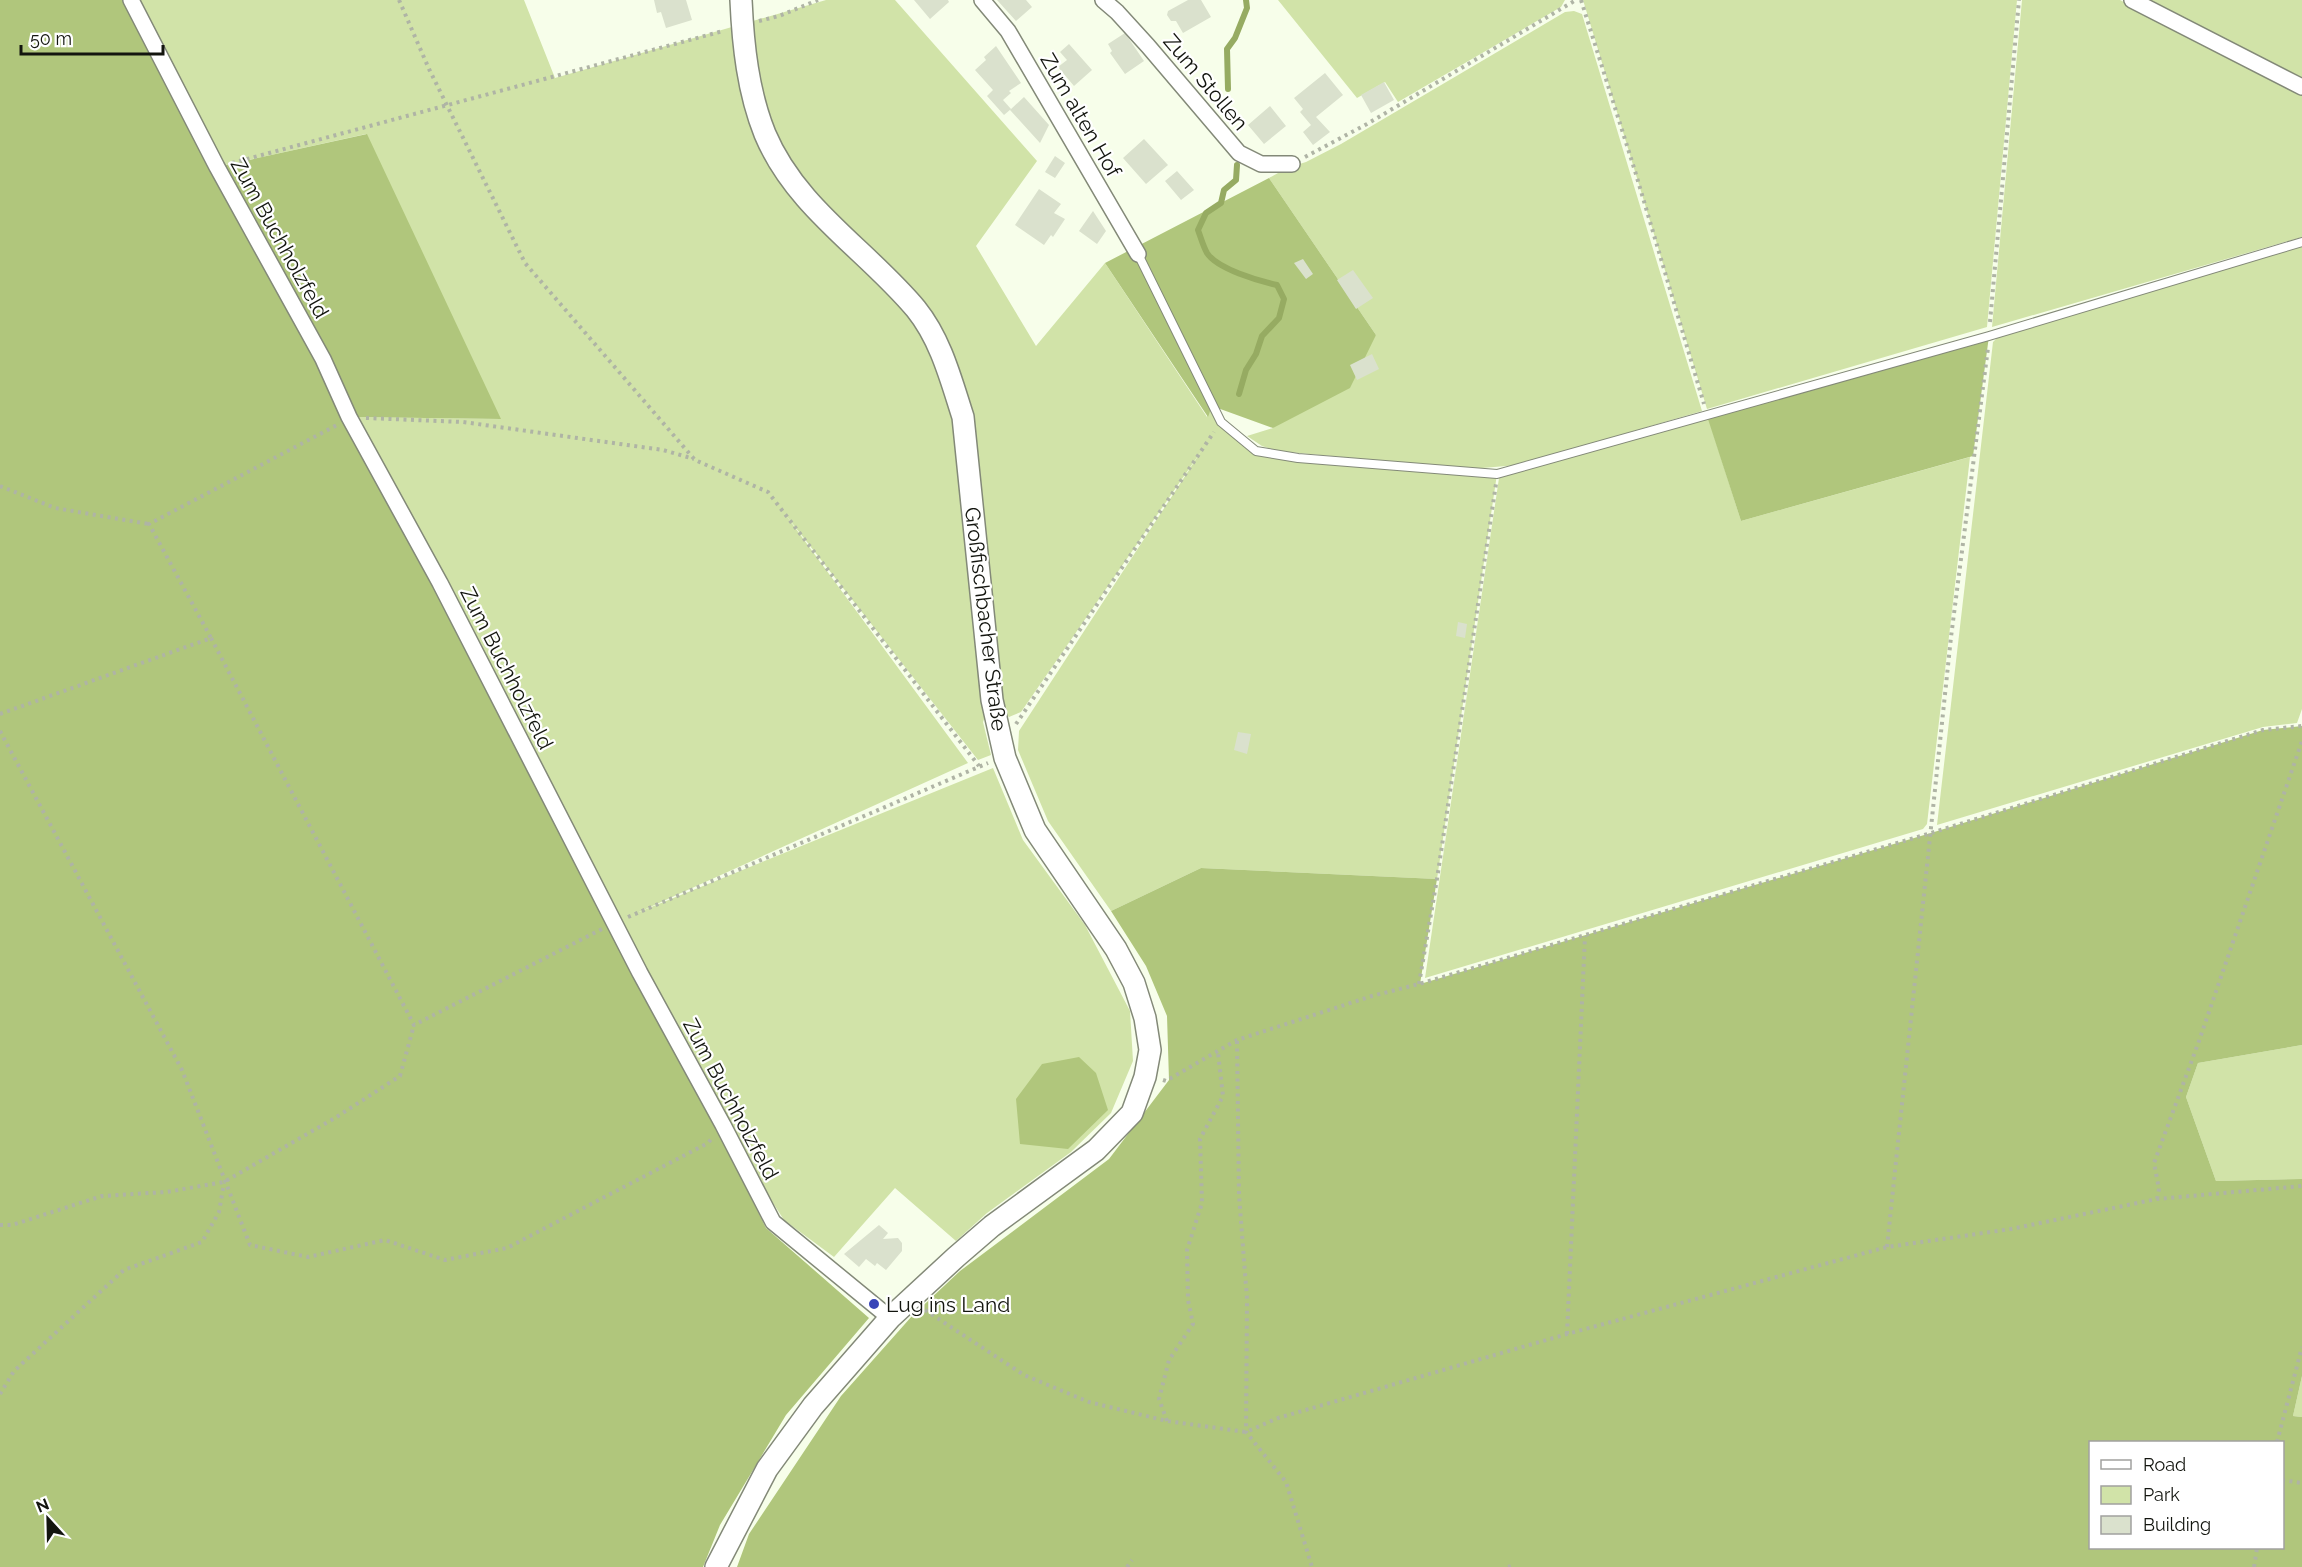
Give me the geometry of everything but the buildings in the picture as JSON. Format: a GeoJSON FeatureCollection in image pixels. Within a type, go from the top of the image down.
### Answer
{"type":"FeatureCollection","features":[{"type":"Feature","properties":{"kind":"main road","name":"Großfischbacher Straße"},"geometry":{"type":"LineString","coordinates":[[716,1567],[767,1469],[813,1406],[890,1318],[910,1299],[992,1226],[1096,1150],[1132,1113],[1145,1077],[1150,1050],[1145,1018],[1134,983],[1116,950],[1035,830],[1005,758],[992,700],[963,417],[938,345],[917,311],[893,285],[839,235],[789,177],[765,135],[752,94],[742,26],[741,0]]}},
{"type":"Feature","properties":{"kind":"street","name":"Zum Buchholzfeld"},"geometry":{"type":"LineString","coordinates":[[131,0],[217,167],[323,359],[350,417],[440,583],[616,922],[640,973],[773,1222],[890,1318]]}},
{"type":"Feature","properties":{"kind":"street","name":"Zum alten Hof"},"geometry":{"type":"LineString","coordinates":[[982,0],[1008,31],[1137,254]]}},
{"type":"Feature","properties":{"kind":"street","name":"Zum Stollen"},"geometry":{"type":"LineString","coordinates":[[1102,0],[1117,12],[1148,46],[1239,153],[1261,164],[1292,164]]}},
{"type":"Feature","properties":{"kind":"street"},"geometry":{"type":"LineString","coordinates":[[2132,0],[2302,87]]}},
{"type":"Feature","properties":{"kind":"lane"},"geometry":{"type":"LineString","coordinates":[[1137,254],[1221,422],[1257,451],[1277,455],[1497,474],[1989,336],[2302,242]]}},
{"type":"Feature","properties":{"kind":"path"},"geometry":{"type":"LineString","coordinates":[[399,0],[447,105],[525,263],[695,460]]}},
{"type":"Feature","properties":{"kind":"path"},"geometry":{"type":"LineString","coordinates":[[217,167],[779,16],[818,0]]}},
{"type":"Feature","properties":{"kind":"path"},"geometry":{"type":"LineString","coordinates":[[1292,164],[1367,124],[1579,0],[1635,171],[1707,416]]}},
{"type":"Feature","properties":{"kind":"path"},"geometry":{"type":"LineString","coordinates":[[1887,1247],[1951,638],[1989,336],[2019,0]]}},
{"type":"Feature","properties":{"kind":"path"},"geometry":{"type":"LineString","coordinates":[[0,486],[55,508],[149,524],[350,417],[463,423],[663,450],[695,460],[768,492],[979,766],[616,922],[414,1025]]}},
{"type":"Feature","properties":{"kind":"path"},"geometry":{"type":"LineString","coordinates":[[999,732],[1014,727],[1221,422]]}},
{"type":"Feature","properties":{"kind":"path"},"geometry":{"type":"LineString","coordinates":[[1419,984],[1437,879],[1497,474]]}},
{"type":"Feature","properties":{"kind":"path"},"geometry":{"type":"LineString","coordinates":[[0,1225],[12,1225],[102,1196],[166,1192],[224,1182],[335,1118],[400,1076],[414,1025],[149,524]]}},
{"type":"Feature","properties":{"kind":"path"},"geometry":{"type":"LineString","coordinates":[[0,714],[211,638]]}},
{"type":"Feature","properties":{"kind":"path"},"geometry":{"type":"LineString","coordinates":[[1145,1077],[1166,1081],[1237,1040],[1372,996],[1585,936],[1931,833],[2263,730],[2302,726]]}},
{"type":"Feature","properties":{"kind":"path"},"geometry":{"type":"LineString","coordinates":[[0,731],[182,1070],[250,1245],[309,1257],[385,1240],[445,1260],[507,1248],[708,1143],[723,1125]]}},
{"type":"Feature","properties":{"kind":"path"},"geometry":{"type":"LineString","coordinates":[[2157,1199],[2159,1189],[2154,1163],[2199,1041],[2302,741]]}},
{"type":"Feature","properties":{"kind":"path"},"geometry":{"type":"LineString","coordinates":[[1567,1334],[1585,936]]}},
{"type":"Feature","properties":{"kind":"path"},"geometry":{"type":"LineString","coordinates":[[1237,1040],[1239,1195],[1247,1299],[1246,1432],[1286,1482],[1312,1567]]}},
{"type":"Feature","properties":{"kind":"path"},"geometry":{"type":"LineString","coordinates":[[1167,1421],[1159,1399],[1169,1360],[1193,1324],[1188,1300],[1187,1250],[1202,1203],[1200,1139],[1223,1096],[1218,1053]]}},
{"type":"Feature","properties":{"kind":"path"},"geometry":{"type":"LineString","coordinates":[[0,1394],[14,1371],[124,1270],[202,1242],[219,1212],[224,1182]]}},
{"type":"Feature","properties":{"kind":"path"},"geometry":{"type":"LineString","coordinates":[[910,1299],[1024,1375],[1089,1402],[1167,1421],[1246,1432],[1278,1418],[1567,1334],[1887,1247],[2011,1229],[2157,1199],[2302,1186]]}},
{"type":"Feature","properties":{"kind":"path"},"geometry":{"type":"LineString","coordinates":[[2278,1441],[2302,1347]]}},
{"type":"Feature","properties":{"kind":"path"},"geometry":{"type":"LineString","coordinates":[[2284,1480],[2302,1483]]}},
{"type":"Feature","properties":{"kind":"path"},"geometry":{"type":"LineString","coordinates":[[2254,1567],[2257,1549]]}},
{"type":"Feature","properties":{"kind":"path"},"geometry":{"type":"LineString","coordinates":[[1127,1567],[1132,1560]]}},
{"type":"Feature","properties":{"kind":"green space"},"geometry":{"type":"Polygon","coordinates":[[[0,0],[132,0],[217,167],[367,134],[501,419],[350,417],[640,973],[766,1228],[869,1318],[786,1415],[720,1525],[703,1567],[0,1567],[0,0]]]}},
{"type":"Feature","properties":{"kind":"green space"},"geometry":{"type":"Polygon","coordinates":[[[131,0],[524,0],[555,78],[826,0],[895,0],[1037,161],[976,246],[1036,346],[1105,263],[1207,417],[1212,406],[1221,422],[1256,451],[1497,474],[1437,879],[1201,868],[1111,911],[1048,821],[1018,750],[1019,731],[1202,450],[1021,712],[1009,717],[991,700],[983,722],[991,755],[978,760],[785,514],[968,763],[639,912],[993,768],[1023,840],[1085,925],[1130,1011],[1133,1061],[1111,1113],[1071,1152],[987,1213],[956,1241],[895,1188],[834,1257],[784,1220],[723,1125],[349,417],[500,419],[366,134],[217,167],[131,0]]]}},
{"type":"Feature","properties":{"kind":"green space"},"geometry":{"type":"Polygon","coordinates":[[[1278,0],[1565,0],[1561,7],[1398,102],[1385,82],[1357,98],[1278,0]]]}},
{"type":"Feature","properties":{"kind":"green space"},"geometry":{"type":"Polygon","coordinates":[[[1583,0],[2017,0],[1987,327],[1707,409],[1583,0]]]}},
{"type":"Feature","properties":{"kind":"green space"},"geometry":{"type":"Polygon","coordinates":[[[2022,0],[2120,0],[2302,93],[2302,237],[1992,327],[2022,0]]]}},
{"type":"Feature","properties":{"kind":"green space"},"geometry":{"type":"Polygon","coordinates":[[[2147,0],[2302,0],[2302,79],[2147,0]]]}},
{"type":"Feature","properties":{"kind":"green space"},"geometry":{"type":"Polygon","coordinates":[[[1574,11],[1582,14],[1702,411],[1518,465],[1470,469],[1278,451],[1262,446],[1247,436],[1273,428],[1376,335],[1269,178],[1341,144],[1565,12],[1574,11]]]}},
{"type":"Feature","properties":{"kind":"green space"},"geometry":{"type":"Polygon","coordinates":[[[1269,178],[1376,335],[1350,388],[1273,428],[1212,406],[1208,417],[1105,263],[1269,178]]]}},
{"type":"Feature","properties":{"kind":"green space"},"geometry":{"type":"Polygon","coordinates":[[[2302,246],[2302,709],[2297,723],[2263,727],[1937,825],[1993,342],[1998,337],[2302,246]]]}},
{"type":"Feature","properties":{"kind":"green space"},"geometry":{"type":"Polygon","coordinates":[[[1989,336],[1973,456],[1741,521],[1707,416],[1989,336]]]}},
{"type":"Feature","properties":{"kind":"green space"},"geometry":{"type":"Polygon","coordinates":[[[1708,417],[1741,521],[1970,457],[1927,824],[1923,829],[1425,978],[1499,478],[1708,417]]]}},
{"type":"Feature","properties":{"kind":"green space"},"geometry":{"type":"Polygon","coordinates":[[[2302,726],[2302,1045],[2198,1063],[2186,1097],[2216,1181],[2302,1179],[2302,1376],[2293,1416],[2302,1417],[2302,1567],[737,1567],[749,1534],[841,1396],[912,1316],[960,1271],[1109,1159],[1169,1080],[1167,1016],[1146,966],[1111,911],[1201,868],[1437,879],[1420,984],[1931,833],[2263,730],[2302,726]]]}},
{"type":"Feature","properties":{"kind":"green space"},"geometry":{"type":"Polygon","coordinates":[[[2302,1045],[2302,1179],[2216,1181],[2186,1097],[2198,1063],[2302,1045]]]}},
{"type":"Feature","properties":{"kind":"green space"},"geometry":{"type":"Polygon","coordinates":[[[1079,1057],[1096,1073],[1108,1110],[1068,1149],[1020,1144],[1016,1099],[1042,1064],[1079,1057]]]}},
{"type":"Feature","properties":{"kind":"green space"},"geometry":{"type":"Polygon","coordinates":[[[2302,1376],[2302,1417],[2293,1416],[2302,1376]]]}},
{"type":"Feature","properties":{"kind":"waterway"},"geometry":{"type":"LineString","coordinates":[[1228,89],[1227,49],[1235,38],[1247,8],[1246,0]]}},
{"type":"Feature","properties":{"kind":"waterway"},"geometry":{"type":"LineString","coordinates":[[1237,165],[1236,180],[1224,190],[1221,203],[1206,213],[1198,230],[1202,242],[1212,259],[1239,274],[1277,285],[1284,299],[1279,318],[1262,336],[1256,354],[1246,370],[1239,394]]}},
{"type":"Feature","properties":{"kind":"place","name":"Lug ins Land"},"geometry":{"type":"Point","coordinates":[874,1304]}}]}
